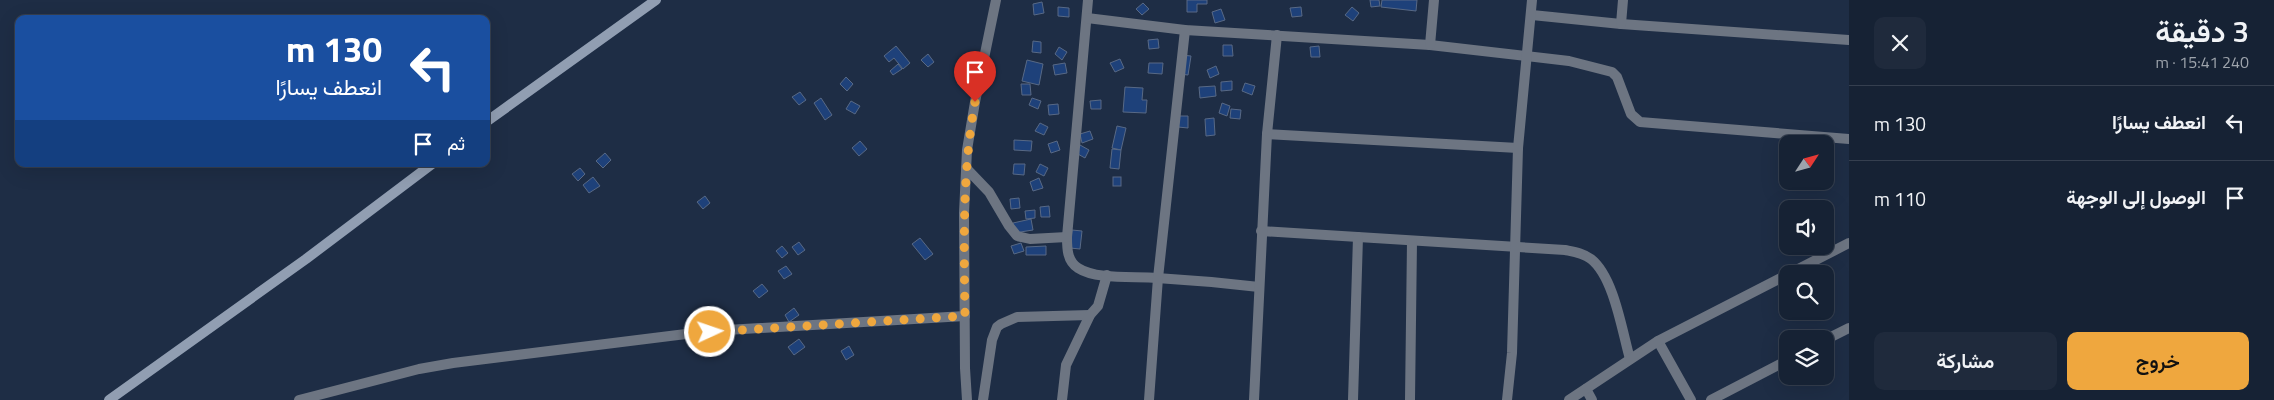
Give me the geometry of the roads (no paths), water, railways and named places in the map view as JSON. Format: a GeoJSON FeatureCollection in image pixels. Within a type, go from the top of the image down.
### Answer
{"type":"FeatureCollection","features":[{"type":"Feature","properties":{"kind":"main road"},"geometry":{"type":"LineString","coordinates":[[490,119],[656,0]]}},
{"type":"Feature","properties":{"kind":"main road"},"geometry":{"type":"LineString","coordinates":[[109,400],[306,259],[428,167]]}},
{"type":"Feature","properties":{"kind":"street"},"geometry":{"type":"LineString","coordinates":[[967,400],[965,316],[966,168],[972,118],[996,0]]}},
{"type":"Feature","properties":{"kind":"street"},"geometry":{"type":"LineString","coordinates":[[1088,0],[1067,237],[1067,249],[1073,264],[1084,271],[1107,276],[1158,278],[1259,287]]}},
{"type":"Feature","properties":{"kind":"street"},"geometry":{"type":"LineString","coordinates":[[1430,45],[1434,0]]}},
{"type":"Feature","properties":{"kind":"street"},"geometry":{"type":"LineString","coordinates":[[1508,400],[1512,353],[1518,148],[1532,0]]}},
{"type":"Feature","properties":{"kind":"street"},"geometry":{"type":"LineString","coordinates":[[1621,24],[1623,0]]}},
{"type":"Feature","properties":{"kind":"street"},"geometry":{"type":"LineString","coordinates":[[1532,15],[1621,24],[1849,40]]}},
{"type":"Feature","properties":{"kind":"street"},"geometry":{"type":"LineString","coordinates":[[1087,18],[1185,30],[1277,34],[1430,45],[1570,61],[1612,72],[1620,84],[1632,114],[1640,122],[1849,139]]}},
{"type":"Feature","properties":{"kind":"street"},"geometry":{"type":"LineString","coordinates":[[1149,400],[1158,278],[1185,30]]}},
{"type":"Feature","properties":{"kind":"street"},"geometry":{"type":"LineString","coordinates":[[1254,400],[1267,134],[1277,34]]}},
{"type":"Feature","properties":{"kind":"street"},"geometry":{"type":"LineString","coordinates":[[1267,134],[1518,148]]}},
{"type":"Feature","properties":{"kind":"street"},"geometry":{"type":"LineString","coordinates":[[966,168],[989,192],[1009,226],[1018,236],[1030,239],[1067,237]]}},
{"type":"Feature","properties":{"kind":"street"},"geometry":{"type":"LineString","coordinates":[[1262,231],[1515,249],[1566,250],[1581,253],[1591,259],[1602,270],[1609,284],[1630,359]]}},
{"type":"Feature","properties":{"kind":"street"},"geometry":{"type":"LineString","coordinates":[[1353,400],[1358,237]]}},
{"type":"Feature","properties":{"kind":"street"},"geometry":{"type":"LineString","coordinates":[[1410,400],[1412,241]]}},
{"type":"Feature","properties":{"kind":"street"},"geometry":{"type":"LineString","coordinates":[[1570,400],[1658,341],[1849,243]]}},
{"type":"Feature","properties":{"kind":"street"},"geometry":{"type":"LineString","coordinates":[[1062,400],[1064,370],[1090,315],[1098,306],[1107,276]]}},
{"type":"Feature","properties":{"kind":"street"},"geometry":{"type":"LineString","coordinates":[[983,400],[990,346],[994,332],[1001,324],[1017,317],[1090,315]]}},
{"type":"Feature","properties":{"kind":"street"},"geometry":{"type":"LineString","coordinates":[[299,400],[420,369],[453,363],[710,332],[965,316]]}},
{"type":"Feature","properties":{"kind":"street"},"geometry":{"type":"LineString","coordinates":[[1834,336],[1849,328]]}},
{"type":"Feature","properties":{"kind":"street"},"geometry":{"type":"LineString","coordinates":[[1658,341],[1691,400]]}},
{"type":"Feature","properties":{"kind":"street"},"geometry":{"type":"LineString","coordinates":[[1711,400],[1779,365]]}},
{"type":"Feature","properties":{"kind":"street"},"geometry":{"type":"LineString","coordinates":[[1586,389],[1592,400]]}}]}
